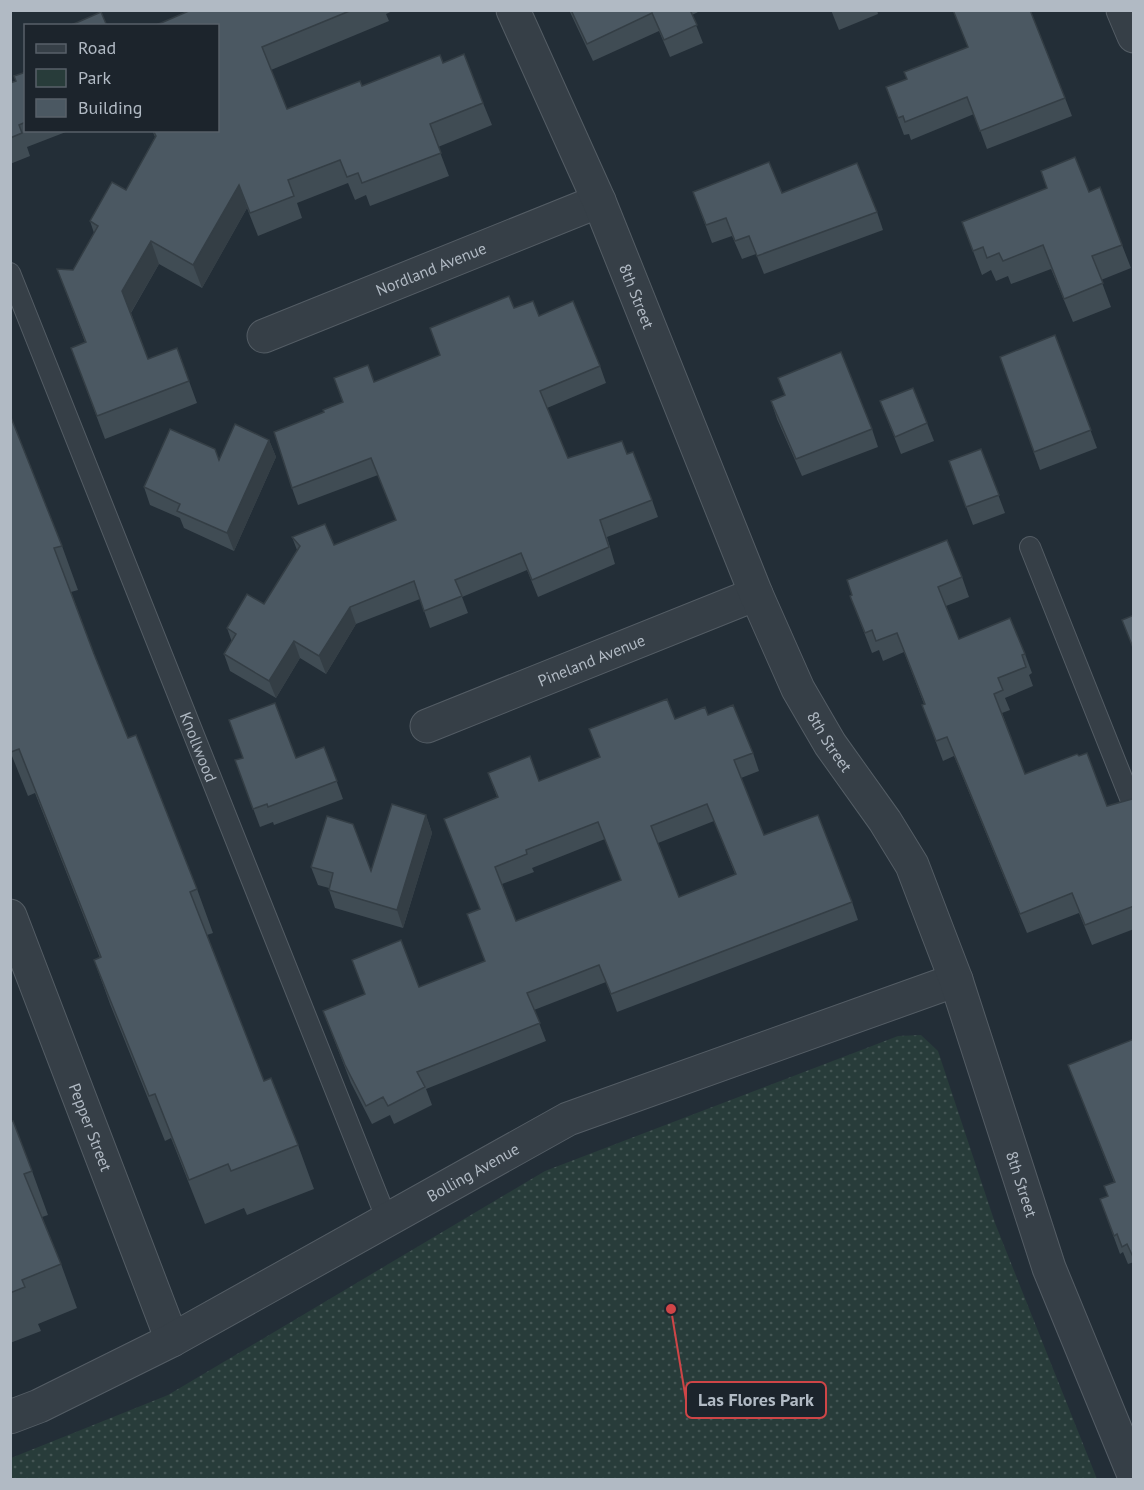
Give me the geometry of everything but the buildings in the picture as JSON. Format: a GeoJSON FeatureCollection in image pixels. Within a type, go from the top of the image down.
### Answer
{"type":"FeatureCollection","features":[{"type":"Feature","properties":{"kind":"street","name":"8th Street"},"geometry":{"type":"LineString","coordinates":[[513,10],[599,201],[756,594],[803,699],[830,744],[885,820],[912,866],[956,980],[1049,1268],[1133,1471]]}},
{"type":"Feature","properties":{"kind":"street"},"geometry":{"type":"LineString","coordinates":[[1123,10],[1134,36]]}},
{"type":"Feature","properties":{"kind":"street","name":"Nordland Avenue"},"geometry":{"type":"LineString","coordinates":[[264,336],[599,201]]}},
{"type":"Feature","properties":{"kind":"street","name":"Pineland Avenue"},"geometry":{"type":"LineString","coordinates":[[427,726],[756,594]]}},
{"type":"Feature","properties":{"kind":"street","name":"Pepper Street"},"geometry":{"type":"LineString","coordinates":[[10,916],[21,972],[172,1340]]}},
{"type":"Feature","properties":{"kind":"street","name":"Bolling Avenue"},"geometry":{"type":"LineString","coordinates":[[10,1417],[39,1406],[172,1340],[568,1119],[956,980]]}},
{"type":"Feature","properties":{"kind":"lane","name":"Knollwood"},"geometry":{"type":"LineString","coordinates":[[10,273],[387,1220]]}},
{"type":"Feature","properties":{"kind":"lane"},"geometry":{"type":"LineString","coordinates":[[1030,547],[1134,808]]}},
{"type":"Feature","properties":{"kind":"green space"},"geometry":{"type":"Polygon","coordinates":[[[921,1035],[938,1051],[995,1223],[1097,1479],[11,1479],[11,1458],[168,1395],[545,1171],[898,1036],[921,1035]]]}},
{"type":"Feature","properties":{"kind":"place","name":"Las Flores Park"},"geometry":{"type":"Point","coordinates":[671,1309]}}]}
